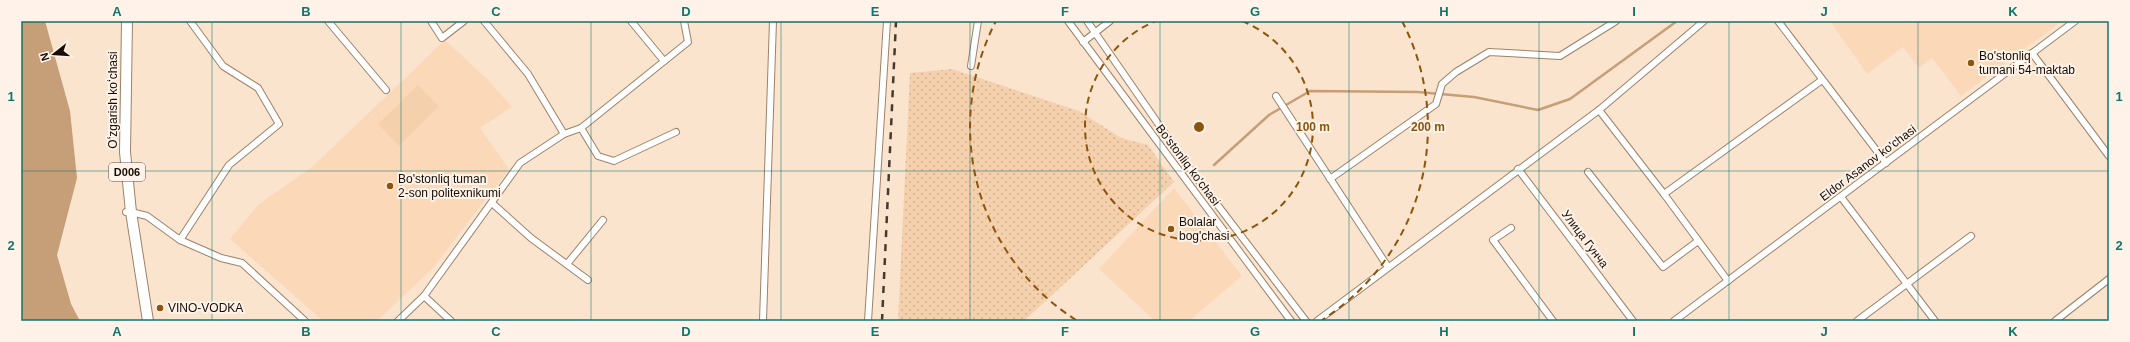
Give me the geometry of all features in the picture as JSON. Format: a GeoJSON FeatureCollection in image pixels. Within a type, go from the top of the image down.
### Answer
{"type":"FeatureCollection","features":[{"type":"Feature","properties":{"kind":"main road","name":"Oʻzgarish koʻchasi"},"geometry":{"type":"LineString","coordinates":[[122,21],[119,129],[128,212],[143,321]]}},
{"type":"Feature","properties":{"kind":"main road","name":"Oʻzgarish koʻchasi"},"geometry":{"type":"LineString","coordinates":[[127,21],[124,129],[128,212],[148,321]]}},
{"type":"Feature","properties":{"kind":"street"},"geometry":{"type":"LineString","coordinates":[[180,240],[229,165],[279,124],[258,88],[223,66],[190,21]]}},
{"type":"Feature","properties":{"kind":"street"},"geometry":{"type":"LineString","coordinates":[[328,21],[386,90]]}},
{"type":"Feature","properties":{"kind":"street"},"geometry":{"type":"LineString","coordinates":[[431,21],[442,38],[464,21]]}},
{"type":"Feature","properties":{"kind":"street"},"geometry":{"type":"LineString","coordinates":[[484,21],[528,74],[564,134]]}},
{"type":"Feature","properties":{"kind":"street"},"geometry":{"type":"LineString","coordinates":[[631,21],[664,61]]}},
{"type":"Feature","properties":{"kind":"street"},"geometry":{"type":"LineString","coordinates":[[398,321],[424,296],[520,163],[564,134],[581,128],[688,42],[684,21]]}},
{"type":"Feature","properties":{"kind":"street"},"geometry":{"type":"LineString","coordinates":[[763,321],[773,21]]}},
{"type":"Feature","properties":{"kind":"street"},"geometry":{"type":"LineString","coordinates":[[868,321],[887,21]]}},
{"type":"Feature","properties":{"kind":"street"},"geometry":{"type":"LineString","coordinates":[[971,66],[978,21]]}},
{"type":"Feature","properties":{"kind":"street","name":"Bo'stonliq ko'chasi"},"geometry":{"type":"LineString","coordinates":[[1068,21],[1291,321]]}},
{"type":"Feature","properties":{"kind":"street","name":"Bo'stonliq ko'chasi"},"geometry":{"type":"LineString","coordinates":[[1087,21],[1184,161],[1306,321]]}},
{"type":"Feature","properties":{"kind":"street"},"geometry":{"type":"LineString","coordinates":[[1083,42],[1110,21]]}},
{"type":"Feature","properties":{"kind":"street"},"geometry":{"type":"LineString","coordinates":[[1330,179],[1436,104],[1442,84],[1456,72],[1489,52],[1560,56],[1616,21]]}},
{"type":"Feature","properties":{"kind":"street"},"geometry":{"type":"LineString","coordinates":[[1317,321],[1518,169],[1599,110],[1704,21]]}},
{"type":"Feature","properties":{"kind":"street"},"geometry":{"type":"LineString","coordinates":[[1778,21],[1886,164]]}},
{"type":"Feature","properties":{"kind":"street","name":"Eldor Asanov ko'chasi"},"geometry":{"type":"LineString","coordinates":[[1674,321],[1886,164],[2075,21]]}},
{"type":"Feature","properties":{"kind":"street"},"geometry":{"type":"LineString","coordinates":[[2032,53],[2109,156]]}},
{"type":"Feature","properties":{"kind":"street"},"geometry":{"type":"LineString","coordinates":[[1664,194],[1822,80]]}},
{"type":"Feature","properties":{"kind":"street"},"geometry":{"type":"LineString","coordinates":[[1277,98],[1388,267]]}},
{"type":"Feature","properties":{"kind":"street"},"geometry":{"type":"LineString","coordinates":[[1599,110],[1664,194],[1728,281]]}},
{"type":"Feature","properties":{"kind":"street"},"geometry":{"type":"LineString","coordinates":[[581,128],[598,156],[614,161],[676,132]]}},
{"type":"Feature","properties":{"kind":"street","name":"Улица Гунча"},"geometry":{"type":"LineString","coordinates":[[1518,169],[1633,321]]}},
{"type":"Feature","properties":{"kind":"street"},"geometry":{"type":"LineString","coordinates":[[1588,172],[1663,267],[1698,241]]}},
{"type":"Feature","properties":{"kind":"street"},"geometry":{"type":"LineString","coordinates":[[1841,197],[1935,321]]}},
{"type":"Feature","properties":{"kind":"street"},"geometry":{"type":"LineString","coordinates":[[492,202],[531,238],[588,280]]}},
{"type":"Feature","properties":{"kind":"street"},"geometry":{"type":"LineString","coordinates":[[128,212],[148,216],[180,240],[221,258],[242,263],[305,321]]}},
{"type":"Feature","properties":{"kind":"street"},"geometry":{"type":"LineString","coordinates":[[567,264],[603,220]]}},
{"type":"Feature","properties":{"kind":"street"},"geometry":{"type":"LineString","coordinates":[[1510,228],[1493,240],[1553,321]]}},
{"type":"Feature","properties":{"kind":"street"},"geometry":{"type":"LineString","coordinates":[[1857,321],[1971,236]]}},
{"type":"Feature","properties":{"kind":"street"},"geometry":{"type":"LineString","coordinates":[[2055,321],[2109,279]]}},
{"type":"Feature","properties":{"kind":"street"},"geometry":{"type":"LineString","coordinates":[[424,296],[451,321]]}},
{"type":"Feature","properties":{"kind":"shaded area"},"geometry":{"type":"Polygon","coordinates":[[[21,21],[45,21],[70,111],[77,178],[57,255],[71,304],[80,321],[21,321],[21,21]]]}},
{"type":"Feature","properties":{"kind":"shaded area","name":"Bo'stonliq tumani 54-maktab"},"geometry":{"type":"Polygon","coordinates":[[[1830,21],[2062,21],[1961,96],[1932,58],[1919,68],[1903,47],[1867,74],[1830,21]]]}},
{"type":"Feature","properties":{"kind":"shaded area","name":"Bo'stonliq tuman 2-son politexnikumi"},"geometry":{"type":"Polygon","coordinates":[[[445,40],[487,79],[512,107],[480,128],[509,169],[433,268],[377,321],[323,321],[230,239],[259,204],[312,167],[445,40]]]}},
{"type":"Feature","properties":{"kind":"shaded area"},"geometry":{"type":"Polygon","coordinates":[[[952,69],[1079,111],[1121,138],[1148,145],[1174,182],[1024,321],[898,321],[910,73],[952,69]]]}},
{"type":"Feature","properties":{"kind":"shaded area"},"geometry":{"type":"Polygon","coordinates":[[[418,85],[439,106],[399,146],[378,124],[418,85]]]}},
{"type":"Feature","properties":{"kind":"shaded area","name":"Bolalar bog'chasi"},"geometry":{"type":"Polygon","coordinates":[[[1174,188],[1242,276],[1189,321],[1155,321],[1099,269],[1174,188]]]}},
{"type":"Feature","properties":{"kind":"waterway"},"geometry":{"type":"LineString","coordinates":[[1214,165],[1269,115],[1310,91],[1418,92],[1474,97],[1538,110],[1570,99],[1677,21]]}},
{"type":"Feature","properties":{"kind":"railway"},"geometry":{"type":"LineString","coordinates":[[882,321],[896,21]]}},
{"type":"Feature","properties":{"kind":"place","name":"Bo'stonliq tumani 54-maktab"},"geometry":{"type":"Point","coordinates":[1971,63]}},
{"type":"Feature","properties":{"kind":"place","name":"Bo'stonliq tuman 2-son politexnikumi"},"geometry":{"type":"Point","coordinates":[390,186]}},
{"type":"Feature","properties":{"kind":"place","name":"Bolalar bog'chasi"},"geometry":{"type":"Point","coordinates":[1171,229]}},
{"type":"Feature","properties":{"kind":"place","name":"VINO-VODKA"},"geometry":{"type":"Point","coordinates":[160,308]}}]}
